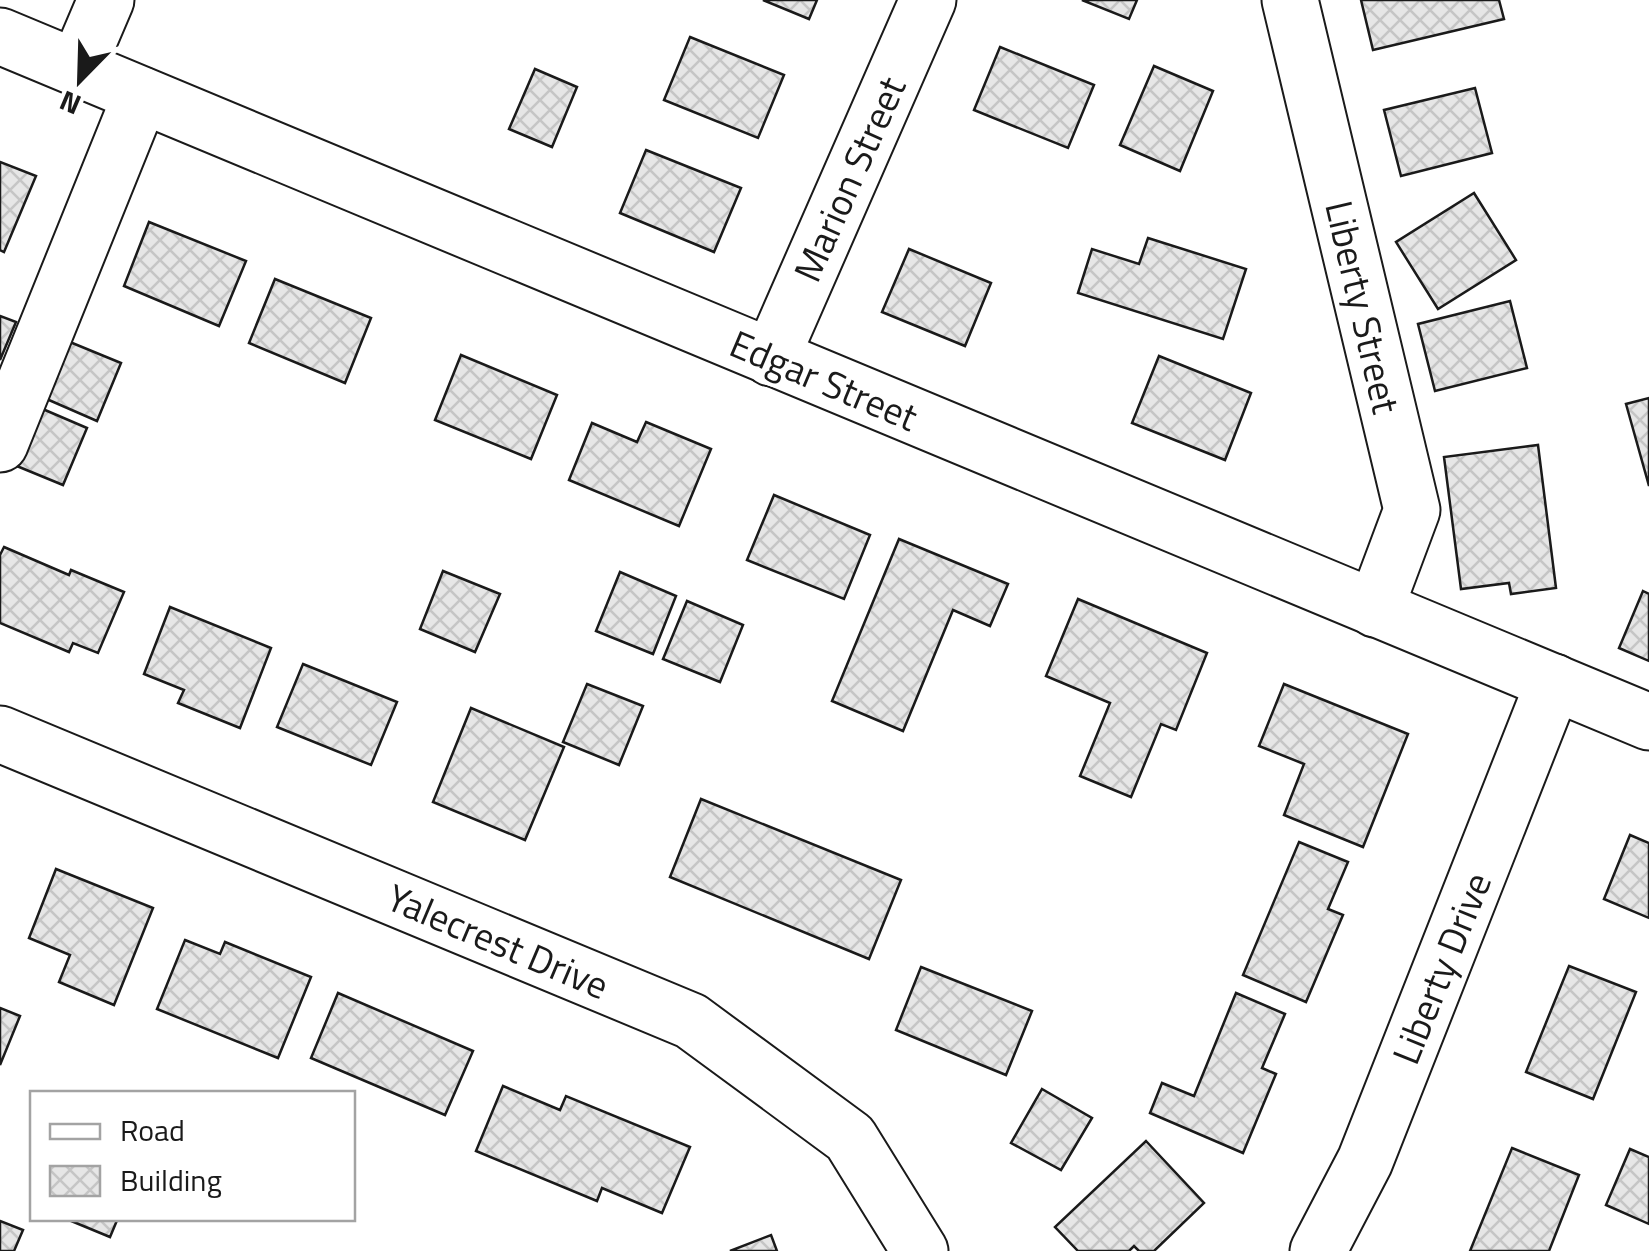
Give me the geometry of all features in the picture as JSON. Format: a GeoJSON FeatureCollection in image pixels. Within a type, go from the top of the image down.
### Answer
{"type":"FeatureCollection","features":[{"type":"Feature","properties":{"kind":"street"},"geometry":{"type":"LineString","coordinates":[[77,68],[106,0]]}},
{"type":"Feature","properties":{"kind":"street","name":"Marion Street"},"geometry":{"type":"LineString","coordinates":[[771,358],[928,0]]}},
{"type":"Feature","properties":{"kind":"street","name":"Liberty Street"},"geometry":{"type":"LineString","coordinates":[[1290,0],[1412,510],[1375,609]]}},
{"type":"Feature","properties":{"kind":"street","name":"Edgar Street"},"geometry":{"type":"LineString","coordinates":[[0,36],[1649,722]]}},
{"type":"Feature","properties":{"kind":"street"},"geometry":{"type":"LineString","coordinates":[[0,444],[141,95]]}},
{"type":"Feature","properties":{"kind":"street","name":"Liberty Drive"},"geometry":{"type":"LineString","coordinates":[[1318,1251],[1365,1161],[1554,682]]}},
{"type":"Feature","properties":{"kind":"street","name":"Yalecrest Drive"},"geometry":{"type":"LineString","coordinates":[[0,734],[691,1021],[850,1138],[920,1251]]}},
{"type":"Feature","properties":{"kind":"building"},"geometry":{"type":"Polygon","coordinates":[[[763,0],[817,0],[809,19],[763,0]]]}},
{"type":"Feature","properties":{"kind":"building"},"geometry":{"type":"Polygon","coordinates":[[[1082,0],[1137,0],[1129,19],[1082,0]]]}},
{"type":"Feature","properties":{"kind":"building"},"geometry":{"type":"Polygon","coordinates":[[[1361,0],[1499,0],[1504,19],[1373,50],[1361,0]]]}},
{"type":"Feature","properties":{"kind":"building"},"geometry":{"type":"Polygon","coordinates":[[[690,37],[784,75],[758,138],[664,100],[690,37]]]}},
{"type":"Feature","properties":{"kind":"building"},"geometry":{"type":"Polygon","coordinates":[[[1000,47],[1094,85],[1068,148],[974,110],[1000,47]]]}},
{"type":"Feature","properties":{"kind":"building"},"geometry":{"type":"Polygon","coordinates":[[[1154,66],[1213,91],[1180,171],[1120,145],[1154,66]]]}},
{"type":"Feature","properties":{"kind":"building"},"geometry":{"type":"Polygon","coordinates":[[[535,69],[577,87],[552,147],[509,129],[535,69]]]}},
{"type":"Feature","properties":{"kind":"building"},"geometry":{"type":"Polygon","coordinates":[[[1475,88],[1492,153],[1401,176],[1384,110],[1475,88]]]}},
{"type":"Feature","properties":{"kind":"building"},"geometry":{"type":"Polygon","coordinates":[[[646,150],[741,188],[714,252],[620,213],[646,150]]]}},
{"type":"Feature","properties":{"kind":"building"},"geometry":{"type":"Polygon","coordinates":[[[0,162],[36,176],[4,252],[0,250],[0,162]]]}},
{"type":"Feature","properties":{"kind":"building"},"geometry":{"type":"Polygon","coordinates":[[[1474,193],[1516,260],[1438,309],[1396,242],[1474,193]]]}},
{"type":"Feature","properties":{"kind":"building"},"geometry":{"type":"Polygon","coordinates":[[[149,222],[246,261],[219,326],[124,286],[149,222]]]}},
{"type":"Feature","properties":{"kind":"building"},"geometry":{"type":"Polygon","coordinates":[[[1148,238],[1246,269],[1223,339],[1078,293],[1092,249],[1139,264],[1148,238]]]}},
{"type":"Feature","properties":{"kind":"building"},"geometry":{"type":"Polygon","coordinates":[[[909,249],[991,283],[965,346],[882,312],[909,249]]]}},
{"type":"Feature","properties":{"kind":"building"},"geometry":{"type":"Polygon","coordinates":[[[275,279],[371,318],[345,383],[249,343],[275,279]]]}},
{"type":"Feature","properties":{"kind":"building"},"geometry":{"type":"Polygon","coordinates":[[[1510,301],[1527,368],[1435,391],[1418,324],[1510,301]]]}},
{"type":"Feature","properties":{"kind":"building"},"geometry":{"type":"Polygon","coordinates":[[[0,316],[16,322],[0,360],[0,316]]]}},
{"type":"Feature","properties":{"kind":"building"},"geometry":{"type":"Polygon","coordinates":[[[65,340],[121,363],[97,421],[42,397],[65,340]]]}},
{"type":"Feature","properties":{"kind":"building"},"geometry":{"type":"Polygon","coordinates":[[[461,355],[557,395],[531,459],[435,420],[461,355]]]}},
{"type":"Feature","properties":{"kind":"building"},"geometry":{"type":"Polygon","coordinates":[[[1159,356],[1251,393],[1225,460],[1132,423],[1159,356]]]}},
{"type":"Feature","properties":{"kind":"building"},"geometry":{"type":"Polygon","coordinates":[[[1649,398],[1649,486],[1626,404],[1649,398]]]}},
{"type":"Feature","properties":{"kind":"building"},"geometry":{"type":"Polygon","coordinates":[[[31,404],[87,428],[63,485],[7,462],[31,404]]]}},
{"type":"Feature","properties":{"kind":"building"},"geometry":{"type":"Polygon","coordinates":[[[646,422],[711,449],[679,526],[569,480],[592,423],[637,442],[646,422]]]}},
{"type":"Feature","properties":{"kind":"building"},"geometry":{"type":"Polygon","coordinates":[[[1538,445],[1556,588],[1511,594],[1509,583],[1461,589],[1444,457],[1538,445]]]}},
{"type":"Feature","properties":{"kind":"building"},"geometry":{"type":"Polygon","coordinates":[[[774,495],[870,535],[844,599],[747,560],[774,495]]]}},
{"type":"Feature","properties":{"kind":"building"},"geometry":{"type":"Polygon","coordinates":[[[899,539],[1008,584],[990,626],[953,610],[903,731],[832,701],[899,539]]]}},
{"type":"Feature","properties":{"kind":"building"},"geometry":{"type":"Polygon","coordinates":[[[4,547],[69,575],[71,570],[124,592],[98,653],[73,643],[69,652],[0,623],[0,555],[4,547]]]}},
{"type":"Feature","properties":{"kind":"building"},"geometry":{"type":"Polygon","coordinates":[[[443,571],[500,594],[475,652],[420,629],[443,571]]]}},
{"type":"Feature","properties":{"kind":"building"},"geometry":{"type":"Polygon","coordinates":[[[620,572],[676,596],[653,654],[596,631],[620,572]]]}},
{"type":"Feature","properties":{"kind":"building"},"geometry":{"type":"Polygon","coordinates":[[[1643,591],[1649,594],[1649,661],[1619,648],[1643,591]]]}},
{"type":"Feature","properties":{"kind":"building"},"geometry":{"type":"Polygon","coordinates":[[[1078,599],[1207,653],[1176,730],[1161,724],[1131,797],[1080,776],[1110,703],[1046,676],[1078,599]]]}},
{"type":"Feature","properties":{"kind":"building"},"geometry":{"type":"Polygon","coordinates":[[[687,601],[743,625],[720,682],[663,659],[687,601]]]}},
{"type":"Feature","properties":{"kind":"building"},"geometry":{"type":"Polygon","coordinates":[[[170,607],[271,648],[240,728],[178,703],[184,690],[144,674],[170,607]]]}},
{"type":"Feature","properties":{"kind":"building"},"geometry":{"type":"Polygon","coordinates":[[[303,664],[397,702],[371,765],[277,727],[303,664]]]}},
{"type":"Feature","properties":{"kind":"building"},"geometry":{"type":"Polygon","coordinates":[[[587,684],[643,706],[619,765],[563,742],[587,684]]]}},
{"type":"Feature","properties":{"kind":"building"},"geometry":{"type":"Polygon","coordinates":[[[1284,684],[1408,734],[1363,847],[1284,815],[1304,764],[1259,746],[1284,684]]]}},
{"type":"Feature","properties":{"kind":"building"},"geometry":{"type":"Polygon","coordinates":[[[471,708],[564,747],[525,840],[433,802],[471,708]]]}},
{"type":"Feature","properties":{"kind":"building"},"geometry":{"type":"Polygon","coordinates":[[[701,799],[901,880],[869,959],[670,877],[701,799]]]}},
{"type":"Feature","properties":{"kind":"building"},"geometry":{"type":"Polygon","coordinates":[[[1630,835],[1649,843],[1649,918],[1604,899],[1630,835]]]}},
{"type":"Feature","properties":{"kind":"building"},"geometry":{"type":"Polygon","coordinates":[[[1299,842],[1348,862],[1328,909],[1343,915],[1306,1002],[1243,975],[1299,842]]]}},
{"type":"Feature","properties":{"kind":"building"},"geometry":{"type":"Polygon","coordinates":[[[56,869],[153,908],[114,1005],[59,982],[70,955],[29,938],[56,869]]]}},
{"type":"Feature","properties":{"kind":"building"},"geometry":{"type":"Polygon","coordinates":[[[185,940],[220,954],[225,942],[311,977],[278,1058],[157,1009],[185,940]]]}},
{"type":"Feature","properties":{"kind":"building"},"geometry":{"type":"Polygon","coordinates":[[[1569,966],[1636,992],[1593,1099],[1526,1072],[1569,966]]]}},
{"type":"Feature","properties":{"kind":"building"},"geometry":{"type":"Polygon","coordinates":[[[921,967],[1032,1011],[1006,1075],[896,1030],[921,967]]]}},
{"type":"Feature","properties":{"kind":"building"},"geometry":{"type":"Polygon","coordinates":[[[338,993],[473,1051],[445,1115],[311,1058],[338,993]]]}},
{"type":"Feature","properties":{"kind":"building"},"geometry":{"type":"Polygon","coordinates":[[[1236,993],[1285,1014],[1262,1068],[1276,1074],[1243,1153],[1150,1113],[1162,1083],[1194,1096],[1236,993]]]}},
{"type":"Feature","properties":{"kind":"building"},"geometry":{"type":"Polygon","coordinates":[[[0,1008],[20,1016],[0,1065],[0,1008]]]}},
{"type":"Feature","properties":{"kind":"building"},"geometry":{"type":"Polygon","coordinates":[[[503,1086],[560,1110],[566,1096],[690,1147],[662,1213],[602,1188],[597,1201],[476,1151],[503,1086]]]}},
{"type":"Feature","properties":{"kind":"building"},"geometry":{"type":"Polygon","coordinates":[[[1042,1089],[1092,1118],[1061,1170],[1011,1143],[1042,1089]]]}},
{"type":"Feature","properties":{"kind":"building"},"geometry":{"type":"Polygon","coordinates":[[[1146,1141],[1204,1203],[1154,1251],[1139,1251],[1134,1246],[1129,1251],[1078,1251],[1055,1227],[1146,1141]]]}},
{"type":"Feature","properties":{"kind":"building"},"geometry":{"type":"Polygon","coordinates":[[[1512,1148],[1579,1175],[1549,1251],[1470,1251],[1512,1148]]]}},
{"type":"Feature","properties":{"kind":"building"},"geometry":{"type":"Polygon","coordinates":[[[1630,1149],[1649,1157],[1649,1224],[1606,1205],[1630,1149]]]}},
{"type":"Feature","properties":{"kind":"building"},"geometry":{"type":"Polygon","coordinates":[[[0,1221],[23,1230],[14,1251],[0,1251],[0,1221]]]}},
{"type":"Feature","properties":{"kind":"building"},"geometry":{"type":"Polygon","coordinates":[[[71,1221],[117,1221],[110,1237],[71,1221]]]}},
{"type":"Feature","properties":{"kind":"building"},"geometry":{"type":"Polygon","coordinates":[[[771,1235],[777,1251],[730,1251],[771,1235]]]}}]}
